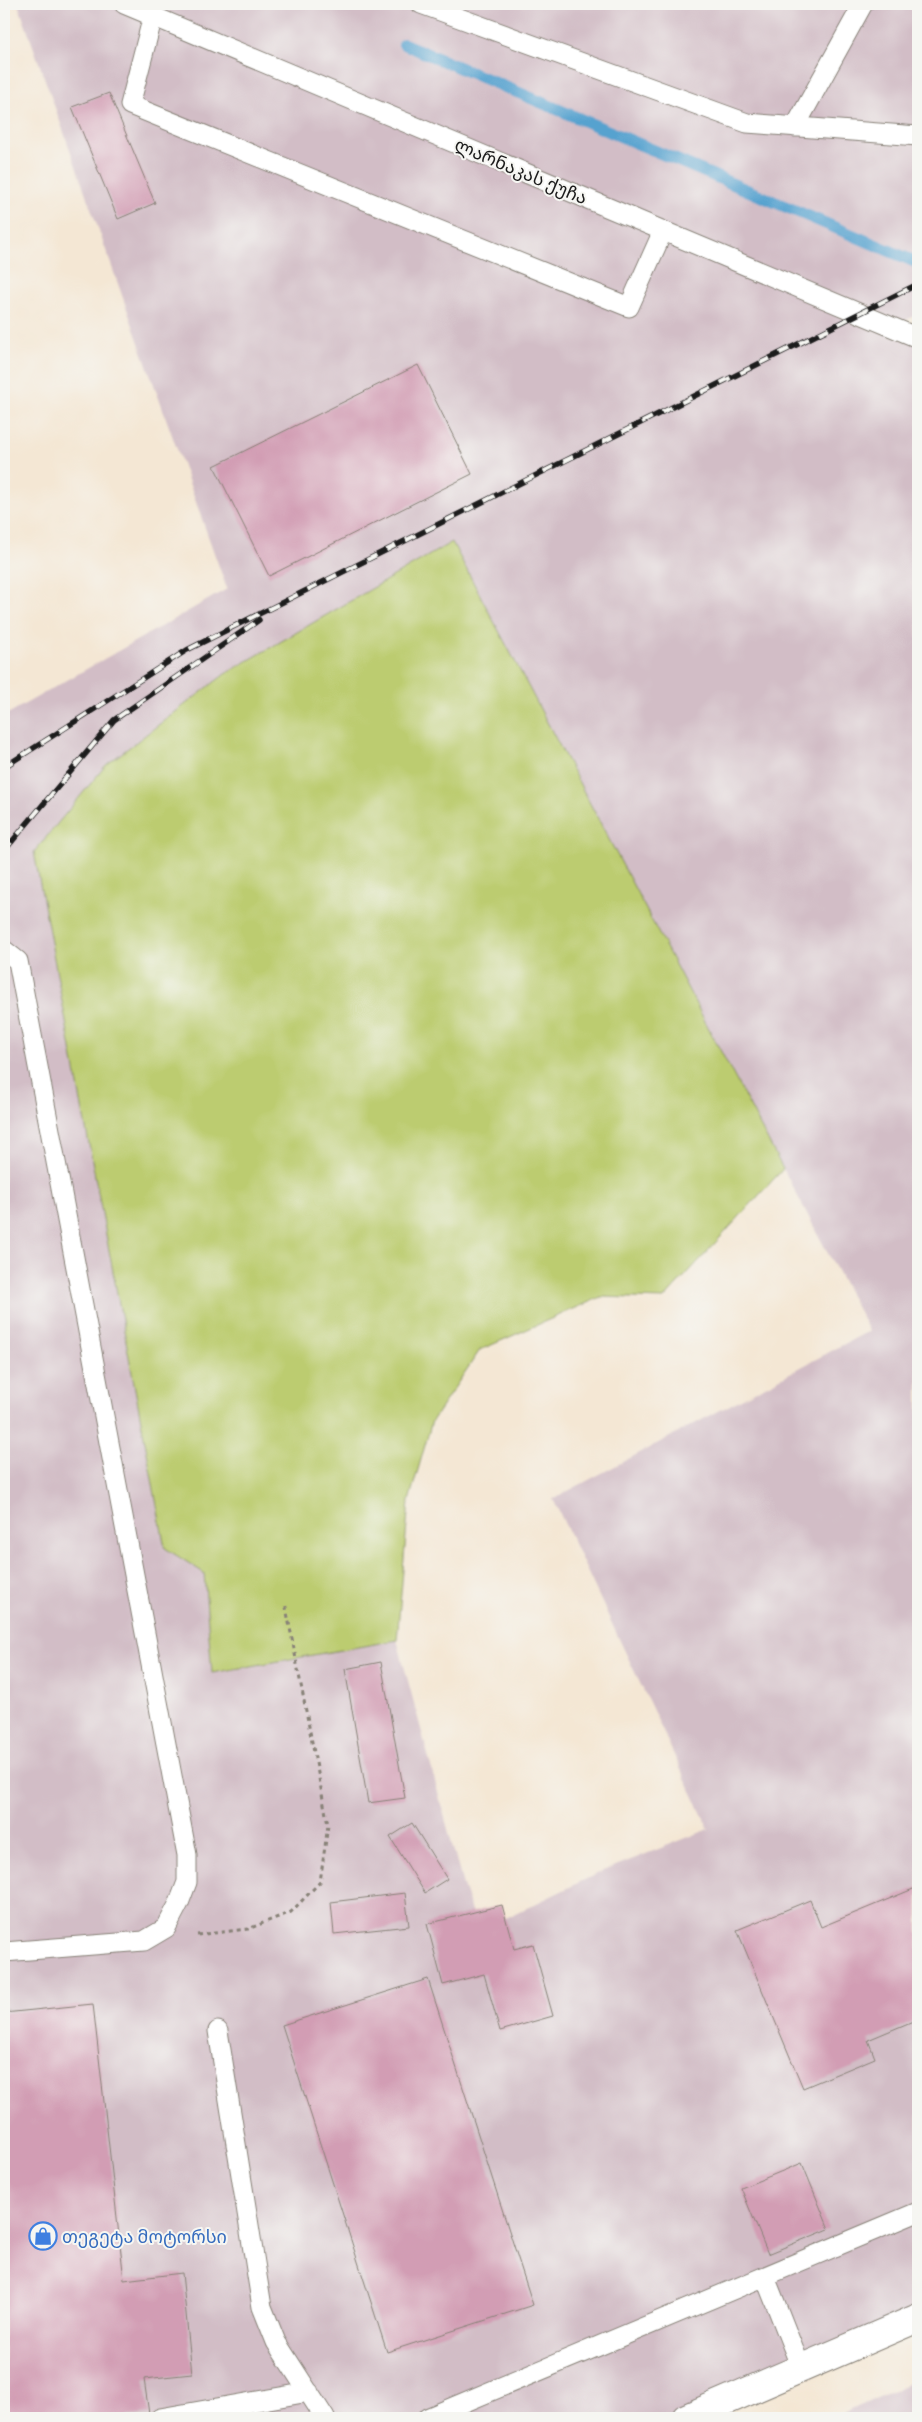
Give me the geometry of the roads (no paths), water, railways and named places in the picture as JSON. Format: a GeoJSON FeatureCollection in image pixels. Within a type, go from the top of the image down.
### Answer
{"type":"FeatureCollection","features":[{"type":"Feature","properties":{"kind":"main road"},"geometry":{"type":"LineString","coordinates":[[686,2418],[918,2318]]}},
{"type":"Feature","properties":{"kind":"lane","name":"ლარნაკას ქუჩა"},"geometry":{"type":"LineString","coordinates":[[124,4],[918,338]]}},
{"type":"Feature","properties":{"kind":"lane"},"geometry":{"type":"LineString","coordinates":[[421,4],[747,123],[918,136]]}},
{"type":"Feature","properties":{"kind":"lane"},"geometry":{"type":"LineString","coordinates":[[796,126],[863,4]]}},
{"type":"Feature","properties":{"kind":"lane"},"geometry":{"type":"LineString","coordinates":[[153,16],[130,105],[629,307],[663,231]]}},
{"type":"Feature","properties":{"kind":"lane"},"geometry":{"type":"LineString","coordinates":[[4,950],[18,961],[187,1855],[187,1882],[179,1903],[166,1928],[144,1940],[4,1952]]}},
{"type":"Feature","properties":{"kind":"lane"},"geometry":{"type":"LineString","coordinates":[[218,2031],[262,2306],[276,2342],[325,2418]]}},
{"type":"Feature","properties":{"kind":"lane"},"geometry":{"type":"LineString","coordinates":[[426,2418],[918,2212]]}},
{"type":"Feature","properties":{"kind":"lane"},"geometry":{"type":"LineString","coordinates":[[765,2276],[801,2368]]}},
{"type":"Feature","properties":{"kind":"lane"},"geometry":{"type":"LineString","coordinates":[[160,2418],[309,2392]]}},
{"type":"Feature","properties":{"kind":"waterway"},"geometry":{"type":"LineString","coordinates":[[404,44],[918,263]]}},
{"type":"Feature","properties":{"kind":"railway"},"geometry":{"type":"LineString","coordinates":[[4,767],[187,650],[918,284]]}},
{"type":"Feature","properties":{"kind":"railway"},"geometry":{"type":"LineString","coordinates":[[4,851],[114,720],[259,620]]}},
{"type":"Feature","properties":{"kind":"place","name":"თეგეტა მოტორსი"},"geometry":{"type":"Point","coordinates":[43,2236]}}]}
